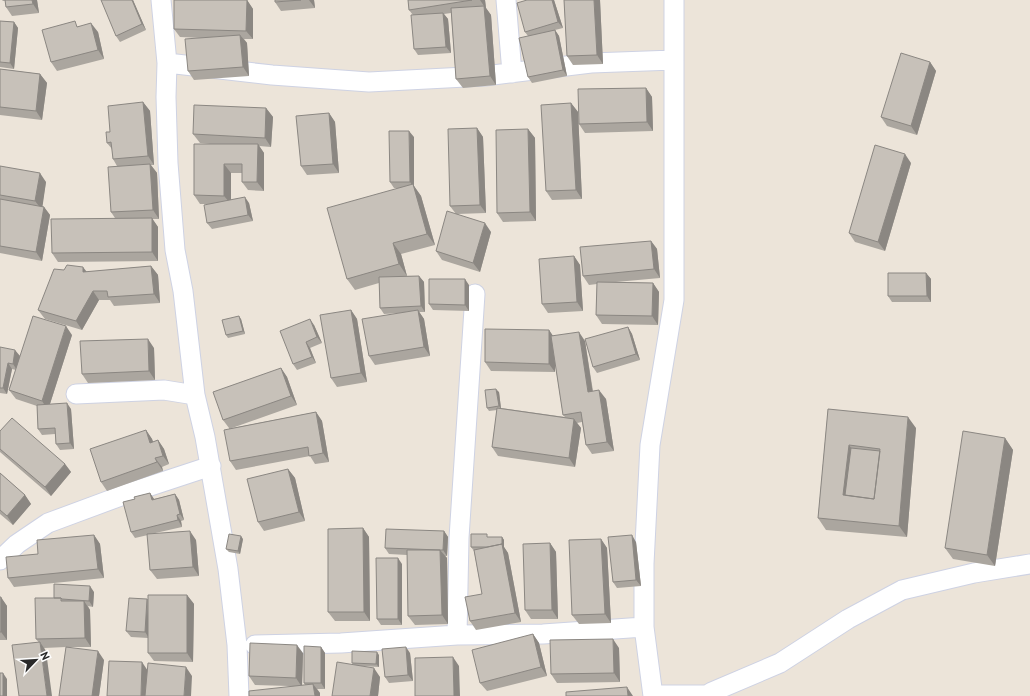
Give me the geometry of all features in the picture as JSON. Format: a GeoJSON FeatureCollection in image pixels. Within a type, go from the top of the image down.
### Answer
{"type":"FeatureCollection","features":[{"type":"Feature","properties":{"kind":"street"},"geometry":{"type":"LineString","coordinates":[[161,0],[168,64],[166,97],[175,250],[183,291],[195,394],[211,466],[228,569],[237,645],[238,696]]}},
{"type":"Feature","properties":{"kind":"street"},"geometry":{"type":"LineString","coordinates":[[506,0],[512,73]]}},
{"type":"Feature","properties":{"kind":"street"},"geometry":{"type":"LineString","coordinates":[[674,0],[674,300],[650,445],[644,564],[644,627],[653,696],[707,695],[780,663],[848,619],[902,590],[974,573],[1030,564]]}},
{"type":"Feature","properties":{"kind":"street"},"geometry":{"type":"LineString","coordinates":[[168,64],[272,75],[369,82],[485,76],[591,63],[674,60]]}},
{"type":"Feature","properties":{"kind":"street"},"geometry":{"type":"LineString","coordinates":[[457,635],[460,522],[475,294]]}},
{"type":"Feature","properties":{"kind":"street"},"geometry":{"type":"LineString","coordinates":[[76,394],[164,390],[195,394]]}},
{"type":"Feature","properties":{"kind":"street"},"geometry":{"type":"LineString","coordinates":[[0,560],[17,544],[48,523],[129,493],[211,466]]}},
{"type":"Feature","properties":{"kind":"street"},"geometry":{"type":"LineString","coordinates":[[237,645],[341,642],[457,635],[543,634],[644,627]]}},
{"type":"Feature","properties":{"kind":"building"},"geometry":{"type":"Polygon","coordinates":[[[5,0],[32,0],[33,4],[6,7],[5,0]]]}},
{"type":"Feature","properties":{"kind":"building"},"geometry":{"type":"Polygon","coordinates":[[[101,0],[132,0],[142,24],[116,36],[101,0]]]}},
{"type":"Feature","properties":{"kind":"building"},"geometry":{"type":"Polygon","coordinates":[[[174,0],[247,0],[246,31],[174,29],[174,0]]]}},
{"type":"Feature","properties":{"kind":"building"},"geometry":{"type":"Polygon","coordinates":[[[275,0],[301,0],[275,2],[275,0]]]}},
{"type":"Feature","properties":{"kind":"building"},"geometry":{"type":"Polygon","coordinates":[[[408,0],[472,0],[409,10],[408,0]]]}},
{"type":"Feature","properties":{"kind":"building"},"geometry":{"type":"Polygon","coordinates":[[[527,0],[552,0],[558,22],[525,32],[517,3],[527,0]]]}},
{"type":"Feature","properties":{"kind":"building"},"geometry":{"type":"Polygon","coordinates":[[[564,0],[594,0],[597,55],[567,56],[564,0]]]}},
{"type":"Feature","properties":{"kind":"building"},"geometry":{"type":"Polygon","coordinates":[[[484,6],[490,76],[456,79],[451,8],[484,6]]]}},
{"type":"Feature","properties":{"kind":"building"},"geometry":{"type":"Polygon","coordinates":[[[443,13],[446,47],[414,49],[411,15],[443,13]]]}},
{"type":"Feature","properties":{"kind":"building"},"geometry":{"type":"Polygon","coordinates":[[[0,21],[14,22],[10,63],[0,62],[0,21]]]}},
{"type":"Feature","properties":{"kind":"building"},"geometry":{"type":"Polygon","coordinates":[[[75,21],[77,27],[91,23],[98,50],[51,62],[42,30],[75,21]]]}},
{"type":"Feature","properties":{"kind":"building"},"geometry":{"type":"Polygon","coordinates":[[[555,30],[563,70],[528,77],[519,38],[555,30]]]}},
{"type":"Feature","properties":{"kind":"building"},"geometry":{"type":"Polygon","coordinates":[[[240,35],[243,67],[188,71],[185,39],[240,35]]]}},
{"type":"Feature","properties":{"kind":"building"},"geometry":{"type":"Polygon","coordinates":[[[901,53],[930,62],[911,126],[881,117],[901,53]]]}},
{"type":"Feature","properties":{"kind":"building"},"geometry":{"type":"Polygon","coordinates":[[[0,69],[40,74],[36,111],[0,107],[0,69]]]}},
{"type":"Feature","properties":{"kind":"building"},"geometry":{"type":"Polygon","coordinates":[[[646,88],[647,122],[579,124],[578,89],[646,88]]]}},
{"type":"Feature","properties":{"kind":"building"},"geometry":{"type":"Polygon","coordinates":[[[143,102],[148,156],[113,159],[111,142],[107,143],[106,132],[110,132],[108,106],[143,102]]]}},
{"type":"Feature","properties":{"kind":"building"},"geometry":{"type":"Polygon","coordinates":[[[571,103],[576,190],[546,191],[541,105],[571,103]]]}},
{"type":"Feature","properties":{"kind":"building"},"geometry":{"type":"Polygon","coordinates":[[[194,105],[266,108],[265,138],[193,134],[194,105]]]}},
{"type":"Feature","properties":{"kind":"building"},"geometry":{"type":"Polygon","coordinates":[[[329,113],[333,164],[301,166],[296,116],[329,113]]]}},
{"type":"Feature","properties":{"kind":"building"},"geometry":{"type":"Polygon","coordinates":[[[477,128],[480,205],[450,206],[448,129],[477,128]]]}},
{"type":"Feature","properties":{"kind":"building"},"geometry":{"type":"Polygon","coordinates":[[[528,129],[530,212],[497,213],[496,130],[528,129]]]}},
{"type":"Feature","properties":{"kind":"building"},"geometry":{"type":"Polygon","coordinates":[[[389,131],[409,131],[410,182],[390,182],[389,131]]]}},
{"type":"Feature","properties":{"kind":"building"},"geometry":{"type":"Polygon","coordinates":[[[194,144],[258,144],[257,182],[242,182],[242,164],[224,164],[224,196],[194,195],[194,144]]]}},
{"type":"Feature","properties":{"kind":"building"},"geometry":{"type":"Polygon","coordinates":[[[875,145],[905,154],[878,242],[849,233],[875,145]]]}},
{"type":"Feature","properties":{"kind":"building"},"geometry":{"type":"Polygon","coordinates":[[[150,164],[153,210],[111,212],[108,167],[150,164]]]}},
{"type":"Feature","properties":{"kind":"building"},"geometry":{"type":"Polygon","coordinates":[[[0,166],[40,173],[35,201],[0,195],[0,166]]]}},
{"type":"Feature","properties":{"kind":"building"},"geometry":{"type":"Polygon","coordinates":[[[413,184],[427,234],[393,243],[399,264],[347,279],[327,208],[413,184]]]}},
{"type":"Feature","properties":{"kind":"building"},"geometry":{"type":"Polygon","coordinates":[[[245,197],[248,215],[207,223],[204,205],[245,197]]]}},
{"type":"Feature","properties":{"kind":"building"},"geometry":{"type":"Polygon","coordinates":[[[0,199],[44,207],[36,252],[0,246],[0,199]]]}},
{"type":"Feature","properties":{"kind":"building"},"geometry":{"type":"Polygon","coordinates":[[[447,211],[485,223],[473,263],[436,251],[447,211]]]}},
{"type":"Feature","properties":{"kind":"building"},"geometry":{"type":"Polygon","coordinates":[[[152,218],[152,252],[52,253],[51,219],[152,218]]]}},
{"type":"Feature","properties":{"kind":"building"},"geometry":{"type":"Polygon","coordinates":[[[651,241],[654,269],[583,276],[580,247],[651,241]]]}},
{"type":"Feature","properties":{"kind":"building"},"geometry":{"type":"Polygon","coordinates":[[[574,256],[577,302],[542,304],[539,259],[574,256]]]}},
{"type":"Feature","properties":{"kind":"building"},"geometry":{"type":"Polygon","coordinates":[[[67,265],[83,267],[83,272],[151,266],[154,294],[108,297],[107,291],[93,291],[76,321],[38,310],[54,269],[64,270],[67,265]]]}},
{"type":"Feature","properties":{"kind":"building"},"geometry":{"type":"Polygon","coordinates":[[[888,273],[926,273],[927,296],[888,296],[888,273]]]}},
{"type":"Feature","properties":{"kind":"building"},"geometry":{"type":"Polygon","coordinates":[[[419,276],[421,306],[380,308],[379,277],[419,276]]]}},
{"type":"Feature","properties":{"kind":"building"},"geometry":{"type":"Polygon","coordinates":[[[429,279],[465,279],[465,305],[429,304],[429,279]]]}},
{"type":"Feature","properties":{"kind":"building"},"geometry":{"type":"Polygon","coordinates":[[[597,282],[653,283],[652,316],[596,315],[597,282]]]}},
{"type":"Feature","properties":{"kind":"building"},"geometry":{"type":"Polygon","coordinates":[[[351,310],[361,373],[331,378],[320,315],[351,310]]]}},
{"type":"Feature","properties":{"kind":"building"},"geometry":{"type":"Polygon","coordinates":[[[418,310],[424,347],[369,356],[362,319],[418,310]]]}},
{"type":"Feature","properties":{"kind":"building"},"geometry":{"type":"Polygon","coordinates":[[[33,316],[66,326],[42,401],[9,390],[33,316]]]}},
{"type":"Feature","properties":{"kind":"building"},"geometry":{"type":"Polygon","coordinates":[[[239,316],[243,331],[226,335],[222,320],[239,316]]]}},
{"type":"Feature","properties":{"kind":"building"},"geometry":{"type":"Polygon","coordinates":[[[310,319],[317,337],[306,342],[312,357],[293,364],[280,331],[310,319]]]}},
{"type":"Feature","properties":{"kind":"building"},"geometry":{"type":"Polygon","coordinates":[[[628,327],[636,354],[593,367],[585,339],[628,327]]]}},
{"type":"Feature","properties":{"kind":"building"},"geometry":{"type":"Polygon","coordinates":[[[485,329],[549,330],[549,364],[485,362],[485,329]]]}},
{"type":"Feature","properties":{"kind":"building"},"geometry":{"type":"Polygon","coordinates":[[[579,332],[588,392],[599,390],[607,442],[586,445],[581,412],[563,415],[551,336],[579,332]]]}},
{"type":"Feature","properties":{"kind":"building"},"geometry":{"type":"Polygon","coordinates":[[[148,339],[149,371],[82,374],[80,341],[148,339]]]}},
{"type":"Feature","properties":{"kind":"building"},"geometry":{"type":"Polygon","coordinates":[[[0,347],[15,350],[13,364],[8,363],[3,388],[0,388],[0,347]]]}},
{"type":"Feature","properties":{"kind":"building"},"geometry":{"type":"Polygon","coordinates":[[[281,368],[291,396],[223,420],[213,392],[281,368]]]}},
{"type":"Feature","properties":{"kind":"building"},"geometry":{"type":"Polygon","coordinates":[[[496,389],[499,406],[487,408],[485,390],[496,389]]]}},
{"type":"Feature","properties":{"kind":"building"},"geometry":{"type":"Polygon","coordinates":[[[67,403],[70,443],[56,444],[55,428],[38,429],[37,405],[67,403]]]}},
{"type":"Feature","properties":{"kind":"building"},"geometry":{"type":"Polygon","coordinates":[[[497,408],[574,419],[569,458],[492,447],[497,408]]]}},
{"type":"Feature","properties":{"kind":"building"},"geometry":{"type":"Polygon","coordinates":[[[828,409],[908,417],[899,526],[818,518],[828,409]],[[849,445],[843,495],[874,499],[880,449],[849,445]]]}},
{"type":"Feature","properties":{"kind":"building"},"geometry":{"type":"Polygon","coordinates":[[[316,412],[323,453],[309,456],[308,447],[230,461],[224,430],[316,412]]]}},
{"type":"Feature","properties":{"kind":"building"},"geometry":{"type":"Polygon","coordinates":[[[12,418],[65,464],[45,487],[0,449],[0,431],[12,418]]]}},
{"type":"Feature","properties":{"kind":"building"},"geometry":{"type":"Polygon","coordinates":[[[146,430],[150,443],[158,440],[163,456],[155,458],[157,462],[101,482],[90,449],[146,430]]]}},
{"type":"Feature","properties":{"kind":"building"},"geometry":{"type":"Polygon","coordinates":[[[963,431],[1005,438],[987,555],[945,548],[963,431]]]}},
{"type":"Feature","properties":{"kind":"building"},"geometry":{"type":"Polygon","coordinates":[[[851,448],[880,451],[874,499],[845,495],[851,448]]]}},
{"type":"Feature","properties":{"kind":"building"},"geometry":{"type":"Polygon","coordinates":[[[288,469],[299,512],[258,522],[247,479],[288,469]]]}},
{"type":"Feature","properties":{"kind":"building"},"geometry":{"type":"Polygon","coordinates":[[[0,473],[25,495],[7,516],[0,510],[0,473]]]}},
{"type":"Feature","properties":{"kind":"building"},"geometry":{"type":"Polygon","coordinates":[[[150,493],[152,500],[175,494],[180,514],[177,515],[178,520],[131,532],[123,502],[135,499],[134,497],[150,493]]]}},
{"type":"Feature","properties":{"kind":"building"},"geometry":{"type":"Polygon","coordinates":[[[363,528],[364,612],[328,612],[328,529],[363,528]]]}},
{"type":"Feature","properties":{"kind":"building"},"geometry":{"type":"Polygon","coordinates":[[[386,529],[444,531],[443,550],[385,548],[386,529]]]}},
{"type":"Feature","properties":{"kind":"building"},"geometry":{"type":"Polygon","coordinates":[[[190,531],[193,567],[150,570],[147,534],[190,531]]]}},
{"type":"Feature","properties":{"kind":"building"},"geometry":{"type":"Polygon","coordinates":[[[229,534],[241,536],[238,551],[226,549],[229,534]]]}},
{"type":"Feature","properties":{"kind":"building"},"geometry":{"type":"Polygon","coordinates":[[[471,534],[487,534],[487,537],[502,537],[502,544],[487,547],[471,547],[471,534]]]}},
{"type":"Feature","properties":{"kind":"building"},"geometry":{"type":"Polygon","coordinates":[[[94,535],[98,569],[8,578],[6,557],[38,554],[37,540],[94,535]]]}},
{"type":"Feature","properties":{"kind":"building"},"geometry":{"type":"Polygon","coordinates":[[[632,535],[636,580],[613,582],[608,537],[632,535]]]}},
{"type":"Feature","properties":{"kind":"building"},"geometry":{"type":"Polygon","coordinates":[[[601,539],[605,614],[572,615],[569,540],[601,539]]]}},
{"type":"Feature","properties":{"kind":"building"},"geometry":{"type":"Polygon","coordinates":[[[550,543],[552,610],[525,610],[523,544],[550,543]]]}},
{"type":"Feature","properties":{"kind":"building"},"geometry":{"type":"Polygon","coordinates":[[[502,544],[515,613],[470,621],[465,597],[482,594],[474,550],[502,544]]]}},
{"type":"Feature","properties":{"kind":"building"},"geometry":{"type":"Polygon","coordinates":[[[407,550],[440,550],[442,615],[408,616],[407,550]]]}},
{"type":"Feature","properties":{"kind":"building"},"geometry":{"type":"Polygon","coordinates":[[[376,558],[398,558],[398,619],[377,619],[376,558]]]}},
{"type":"Feature","properties":{"kind":"building"},"geometry":{"type":"Polygon","coordinates":[[[54,584],[90,586],[89,601],[54,598],[54,584]]]}},
{"type":"Feature","properties":{"kind":"building"},"geometry":{"type":"Polygon","coordinates":[[[148,595],[187,595],[187,653],[148,653],[148,595]]]}},
{"type":"Feature","properties":{"kind":"building"},"geometry":{"type":"Polygon","coordinates":[[[1,597],[1,632],[0,632],[1,597]]]}},
{"type":"Feature","properties":{"kind":"building"},"geometry":{"type":"Polygon","coordinates":[[[35,598],[61,598],[61,601],[84,601],[85,638],[36,639],[35,598]]]}},
{"type":"Feature","properties":{"kind":"building"},"geometry":{"type":"Polygon","coordinates":[[[129,598],[147,599],[145,632],[126,631],[129,598]]]}},
{"type":"Feature","properties":{"kind":"building"},"geometry":{"type":"Polygon","coordinates":[[[533,634],[541,667],[480,683],[472,650],[533,634]]]}},
{"type":"Feature","properties":{"kind":"building"},"geometry":{"type":"Polygon","coordinates":[[[613,639],[614,673],[551,674],[550,640],[613,639]]]}},
{"type":"Feature","properties":{"kind":"building"},"geometry":{"type":"Polygon","coordinates":[[[40,642],[47,696],[19,696],[12,645],[40,642]]]}},
{"type":"Feature","properties":{"kind":"building"},"geometry":{"type":"Polygon","coordinates":[[[250,643],[297,645],[296,678],[249,676],[250,643]]]}},
{"type":"Feature","properties":{"kind":"building"},"geometry":{"type":"Polygon","coordinates":[[[304,646],[321,647],[321,683],[304,683],[304,646]]]}},
{"type":"Feature","properties":{"kind":"building"},"geometry":{"type":"Polygon","coordinates":[[[66,647],[98,651],[92,696],[59,696],[66,647]]]}},
{"type":"Feature","properties":{"kind":"building"},"geometry":{"type":"Polygon","coordinates":[[[406,647],[408,675],[385,677],[382,649],[406,647]]]}},
{"type":"Feature","properties":{"kind":"building"},"geometry":{"type":"Polygon","coordinates":[[[352,651],[377,652],[376,664],[352,663],[352,651]]]}},
{"type":"Feature","properties":{"kind":"building"},"geometry":{"type":"Polygon","coordinates":[[[453,657],[454,696],[415,696],[415,658],[453,657]]]}},
{"type":"Feature","properties":{"kind":"building"},"geometry":{"type":"Polygon","coordinates":[[[109,661],[142,662],[141,696],[107,696],[109,661]]]}},
{"type":"Feature","properties":{"kind":"building"},"geometry":{"type":"Polygon","coordinates":[[[337,662],[374,668],[370,696],[332,696],[337,662]]]}},
{"type":"Feature","properties":{"kind":"building"},"geometry":{"type":"Polygon","coordinates":[[[148,663],[186,667],[184,696],[145,696],[148,663]]]}},
{"type":"Feature","properties":{"kind":"building"},"geometry":{"type":"Polygon","coordinates":[[[0,673],[3,673],[3,696],[0,696],[0,673]]]}},
{"type":"Feature","properties":{"kind":"building"},"geometry":{"type":"Polygon","coordinates":[[[313,684],[315,696],[249,696],[249,691],[313,684]]]}},
{"type":"Feature","properties":{"kind":"building"},"geometry":{"type":"Polygon","coordinates":[[[627,687],[628,696],[566,696],[566,692],[627,687]]]}}]}
